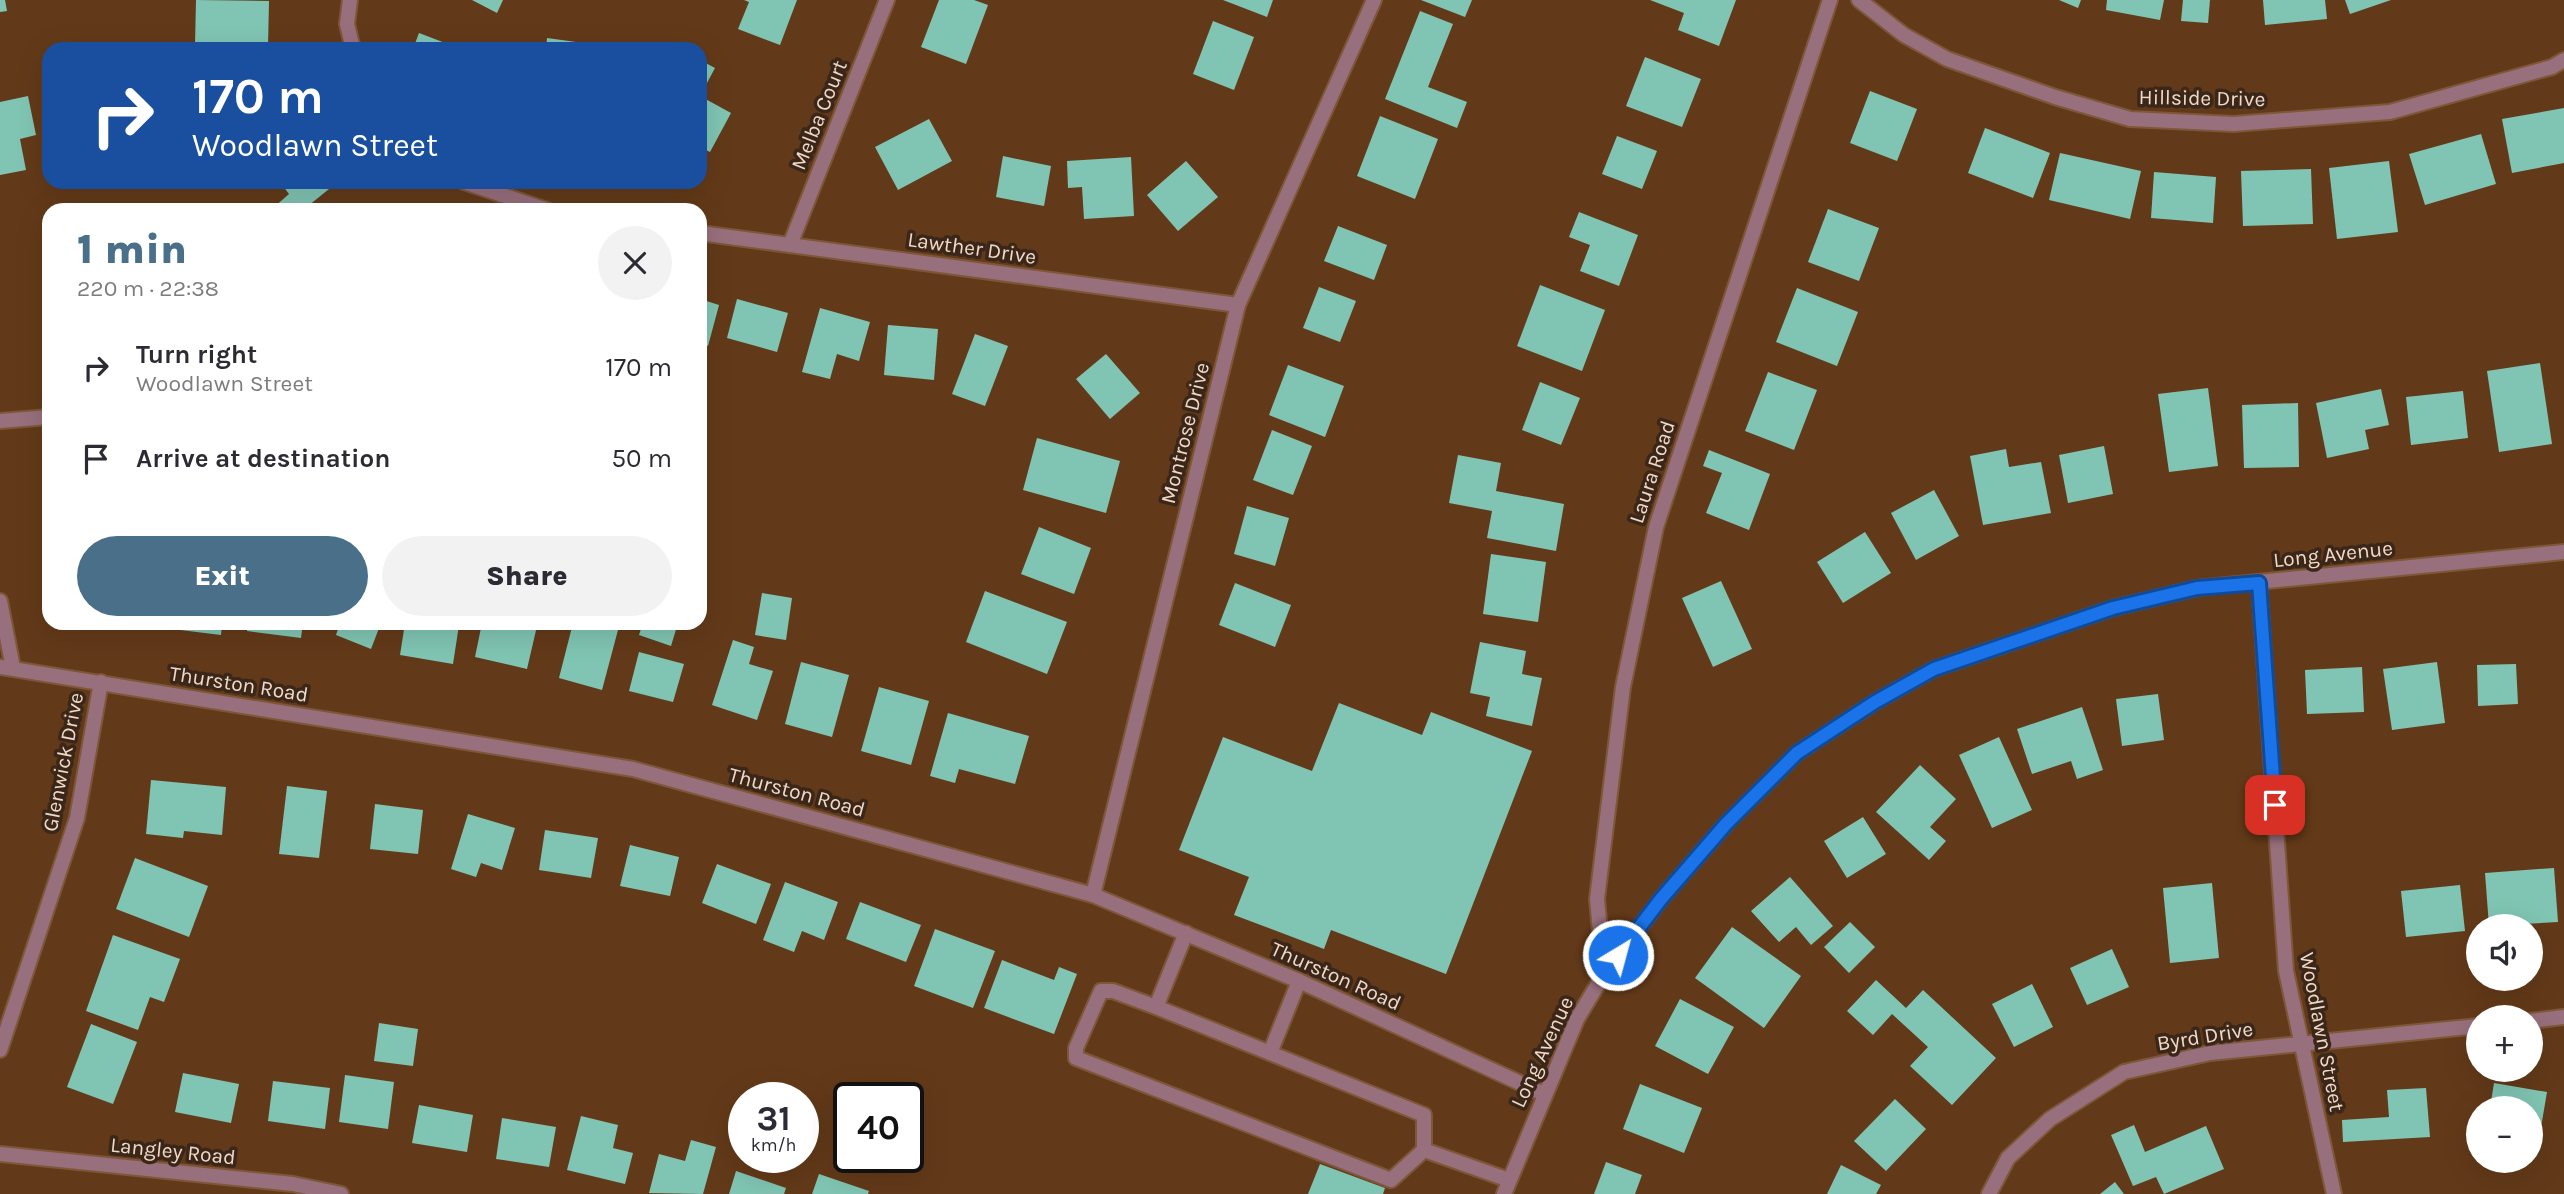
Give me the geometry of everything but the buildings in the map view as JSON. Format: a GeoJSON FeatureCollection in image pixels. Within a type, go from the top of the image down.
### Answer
{"type":"FeatureCollection","features":[{"type":"Feature","properties":{"kind":"street"},"geometry":{"type":"LineString","coordinates":[[350,0],[347,24],[351,42]]}},
{"type":"Feature","properties":{"kind":"street","name":"Melba Court"},"geometry":{"type":"LineString","coordinates":[[790,245],[887,0]]}},
{"type":"Feature","properties":{"kind":"street","name":"Montrose Drive"},"geometry":{"type":"LineString","coordinates":[[1093,895],[1238,305],[1374,0]]}},
{"type":"Feature","properties":{"kind":"street","name":"Laura Road"},"geometry":{"type":"LineString","coordinates":[[1604,974],[1597,899],[1623,687],[1656,527],[1830,0]]}},
{"type":"Feature","properties":{"kind":"street","name":"Hillside Drive"},"geometry":{"type":"LineString","coordinates":[[1859,0],[1904,35],[1947,59],[2055,97],[2130,119],[2234,124],[2390,112],[2552,67],[2564,60]]}},
{"type":"Feature","properties":{"kind":"street"},"geometry":{"type":"LineString","coordinates":[[485,189],[526,203]]}},
{"type":"Feature","properties":{"kind":"street","name":"Lawther Drive"},"geometry":{"type":"LineString","coordinates":[[707,234],[1238,305]]}},
{"type":"Feature","properties":{"kind":"street"},"geometry":{"type":"LineString","coordinates":[[0,421],[42,418]]}},
{"type":"Feature","properties":{"kind":"street","name":"Long Avenue"},"geometry":{"type":"LineString","coordinates":[[1504,1194],[1577,1019],[1604,974],[1661,899],[1726,824],[1797,753],[1875,702],[1934,669],[2113,608],[2197,588],[2564,552]]}},
{"type":"Feature","properties":{"kind":"street","name":"Woodlawn Street"},"geometry":{"type":"LineString","coordinates":[[2259,583],[2286,971],[2334,1194]]}},
{"type":"Feature","properties":{"kind":"street"},"geometry":{"type":"LineString","coordinates":[[0,601],[7,668]]}},
{"type":"Feature","properties":{"kind":"street","name":"Thurston Road"},"geometry":{"type":"LineString","coordinates":[[7,668],[633,769],[1093,895],[1299,981],[1544,1094]]}},
{"type":"Feature","properties":{"kind":"street","name":"Glenwick Drive"},"geometry":{"type":"LineString","coordinates":[[0,1049],[77,818],[101,682]]}},
{"type":"Feature","properties":{"kind":"street"},"geometry":{"type":"LineString","coordinates":[[1156,1007],[1186,933]]}},
{"type":"Feature","properties":{"kind":"street"},"geometry":{"type":"LineString","coordinates":[[1270,1053],[1299,981]]}},
{"type":"Feature","properties":{"kind":"street"},"geometry":{"type":"LineString","coordinates":[[1101,991],[1113,991],[1156,1007],[1424,1115],[1424,1150],[1391,1180],[1076,1058],[1076,1048],[1101,991]]}},
{"type":"Feature","properties":{"kind":"street"},"geometry":{"type":"LineString","coordinates":[[2543,1019],[2564,1017]]}},
{"type":"Feature","properties":{"kind":"street","name":"Byrd Drive"},"geometry":{"type":"LineString","coordinates":[[1989,1194],[2008,1158],[2050,1119],[2124,1072],[2210,1052],[2466,1027]]}},
{"type":"Feature","properties":{"kind":"street"},"geometry":{"type":"LineString","coordinates":[[1424,1150],[1509,1180]]}},
{"type":"Feature","properties":{"kind":"street","name":"Langley Road"},"geometry":{"type":"LineString","coordinates":[[0,1154],[293,1184],[341,1194]]}},
{"type":"Feature","properties":{"kind":"route"},"geometry":{"type":"LineString","coordinates":[[1618,955],[1661,899],[1726,824],[1797,753],[1875,702],[1934,669],[2113,608],[2197,588],[2259,583],[2275,805]]}}]}
